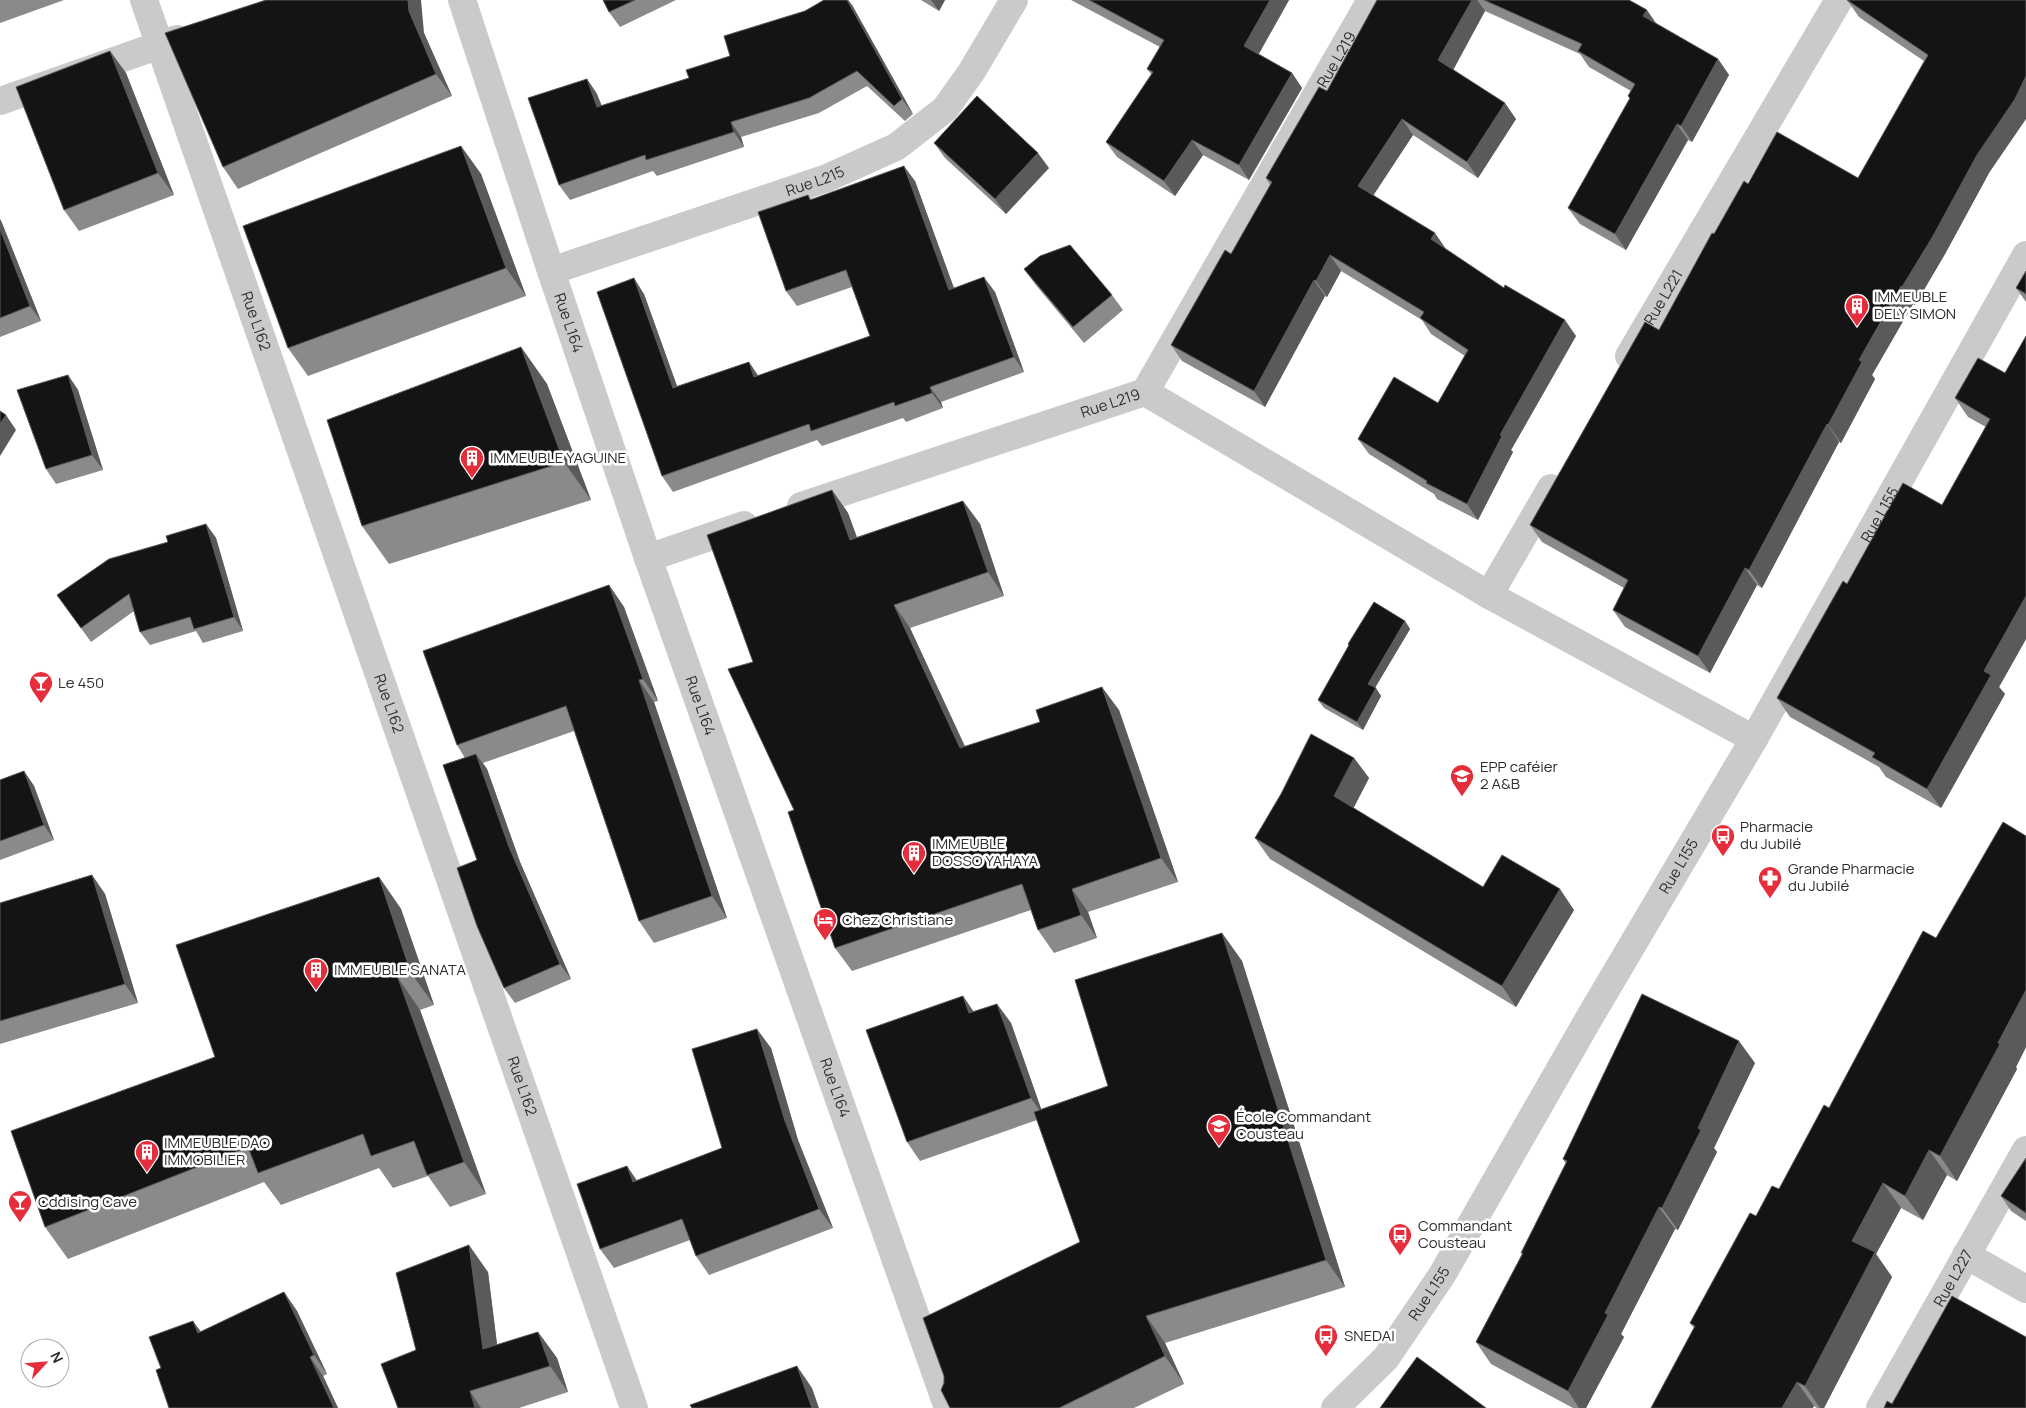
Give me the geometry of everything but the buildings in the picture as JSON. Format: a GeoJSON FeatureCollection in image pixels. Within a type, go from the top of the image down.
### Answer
{"type":"FeatureCollection","features":[{"type":"Feature","properties":{"kind":"street","name":"Rue L162"},"geometry":{"type":"LineString","coordinates":[[144,0],[634,1408]]}},
{"type":"Feature","properties":{"kind":"street","name":"Rue L164"},"geometry":{"type":"LineString","coordinates":[[462,0],[648,558],[948,1408]]}},
{"type":"Feature","properties":{"kind":"street","name":"Rue L215"},"geometry":{"type":"LineString","coordinates":[[551,271],[827,178],[896,147],[945,109],[972,71],[1014,0]]}},
{"type":"Feature","properties":{"kind":"street","name":"Rue L219"},"geometry":{"type":"LineString","coordinates":[[648,558],[1145,392],[1371,0]]}},
{"type":"Feature","properties":{"kind":"street","name":"Rue L221"},"geometry":{"type":"LineString","coordinates":[[1619,374],[1838,0]]}},
{"type":"Feature","properties":{"kind":"street"},"geometry":{"type":"LineString","coordinates":[[0,100],[196,33]]}},
{"type":"Feature","properties":{"kind":"street","name":"Rue L155"},"geometry":{"type":"LineString","coordinates":[[1336,1408],[1386,1358],[1442,1275],[1588,1020],[1754,739],[2026,254]]}},
{"type":"Feature","properties":{"kind":"street"},"geometry":{"type":"LineString","coordinates":[[1145,392],[1489,595],[1754,739]]}},
{"type":"Feature","properties":{"kind":"street"},"geometry":{"type":"LineString","coordinates":[[1489,595],[1564,468]]}},
{"type":"Feature","properties":{"kind":"street","name":"Rue L227"},"geometry":{"type":"LineString","coordinates":[[1880,1408],[2026,1150]]}},
{"type":"Feature","properties":{"kind":"street"},"geometry":{"type":"LineString","coordinates":[[1966,1255],[2026,1289]]}},
{"type":"Feature","properties":{"kind":"place","name":"IMMEUBLE DELY SIMON"},"geometry":{"type":"Point","coordinates":[1857,327]}},
{"type":"Feature","properties":{"kind":"place","name":"IMMEUBLE YAGUINE"},"geometry":{"type":"Point","coordinates":[472,479]}},
{"type":"Feature","properties":{"kind":"place","name":"Le 450"},"geometry":{"type":"Point","coordinates":[41,704]}},
{"type":"Feature","properties":{"kind":"place","name":"EPP caféier 2 A&B"},"geometry":{"type":"Point","coordinates":[1462,797]}},
{"type":"Feature","properties":{"kind":"place","name":"Pharmacie du Jubilé"},"geometry":{"type":"Point","coordinates":[1723,857]}},
{"type":"Feature","properties":{"kind":"place","name":"IMMEUBLE DOSSO YAHAYA"},"geometry":{"type":"Point","coordinates":[914,874]}},
{"type":"Feature","properties":{"kind":"place","name":"Grande Pharmacie du Jubilé"},"geometry":{"type":"Point","coordinates":[1770,899]}},
{"type":"Feature","properties":{"kind":"place","name":"Chez Christiane"},"geometry":{"type":"Point","coordinates":[825,941]}},
{"type":"Feature","properties":{"kind":"place","name":"IMMEUBLE SANATA"},"geometry":{"type":"Point","coordinates":[316,991]}},
{"type":"Feature","properties":{"kind":"place","name":"École Commandant Cousteau"},"geometry":{"type":"Point","coordinates":[1219,1147]}},
{"type":"Feature","properties":{"kind":"place","name":"IMMEUBLE DAO IMMOBILIER"},"geometry":{"type":"Point","coordinates":[147,1173]}},
{"type":"Feature","properties":{"kind":"place","name":"Cddising Cave"},"geometry":{"type":"Point","coordinates":[20,1223]}},
{"type":"Feature","properties":{"kind":"place","name":"Commandant Cousteau"},"geometry":{"type":"Point","coordinates":[1400,1256]}},
{"type":"Feature","properties":{"kind":"place","name":"SNEDAI"},"geometry":{"type":"Point","coordinates":[1326,1357]}}]}
